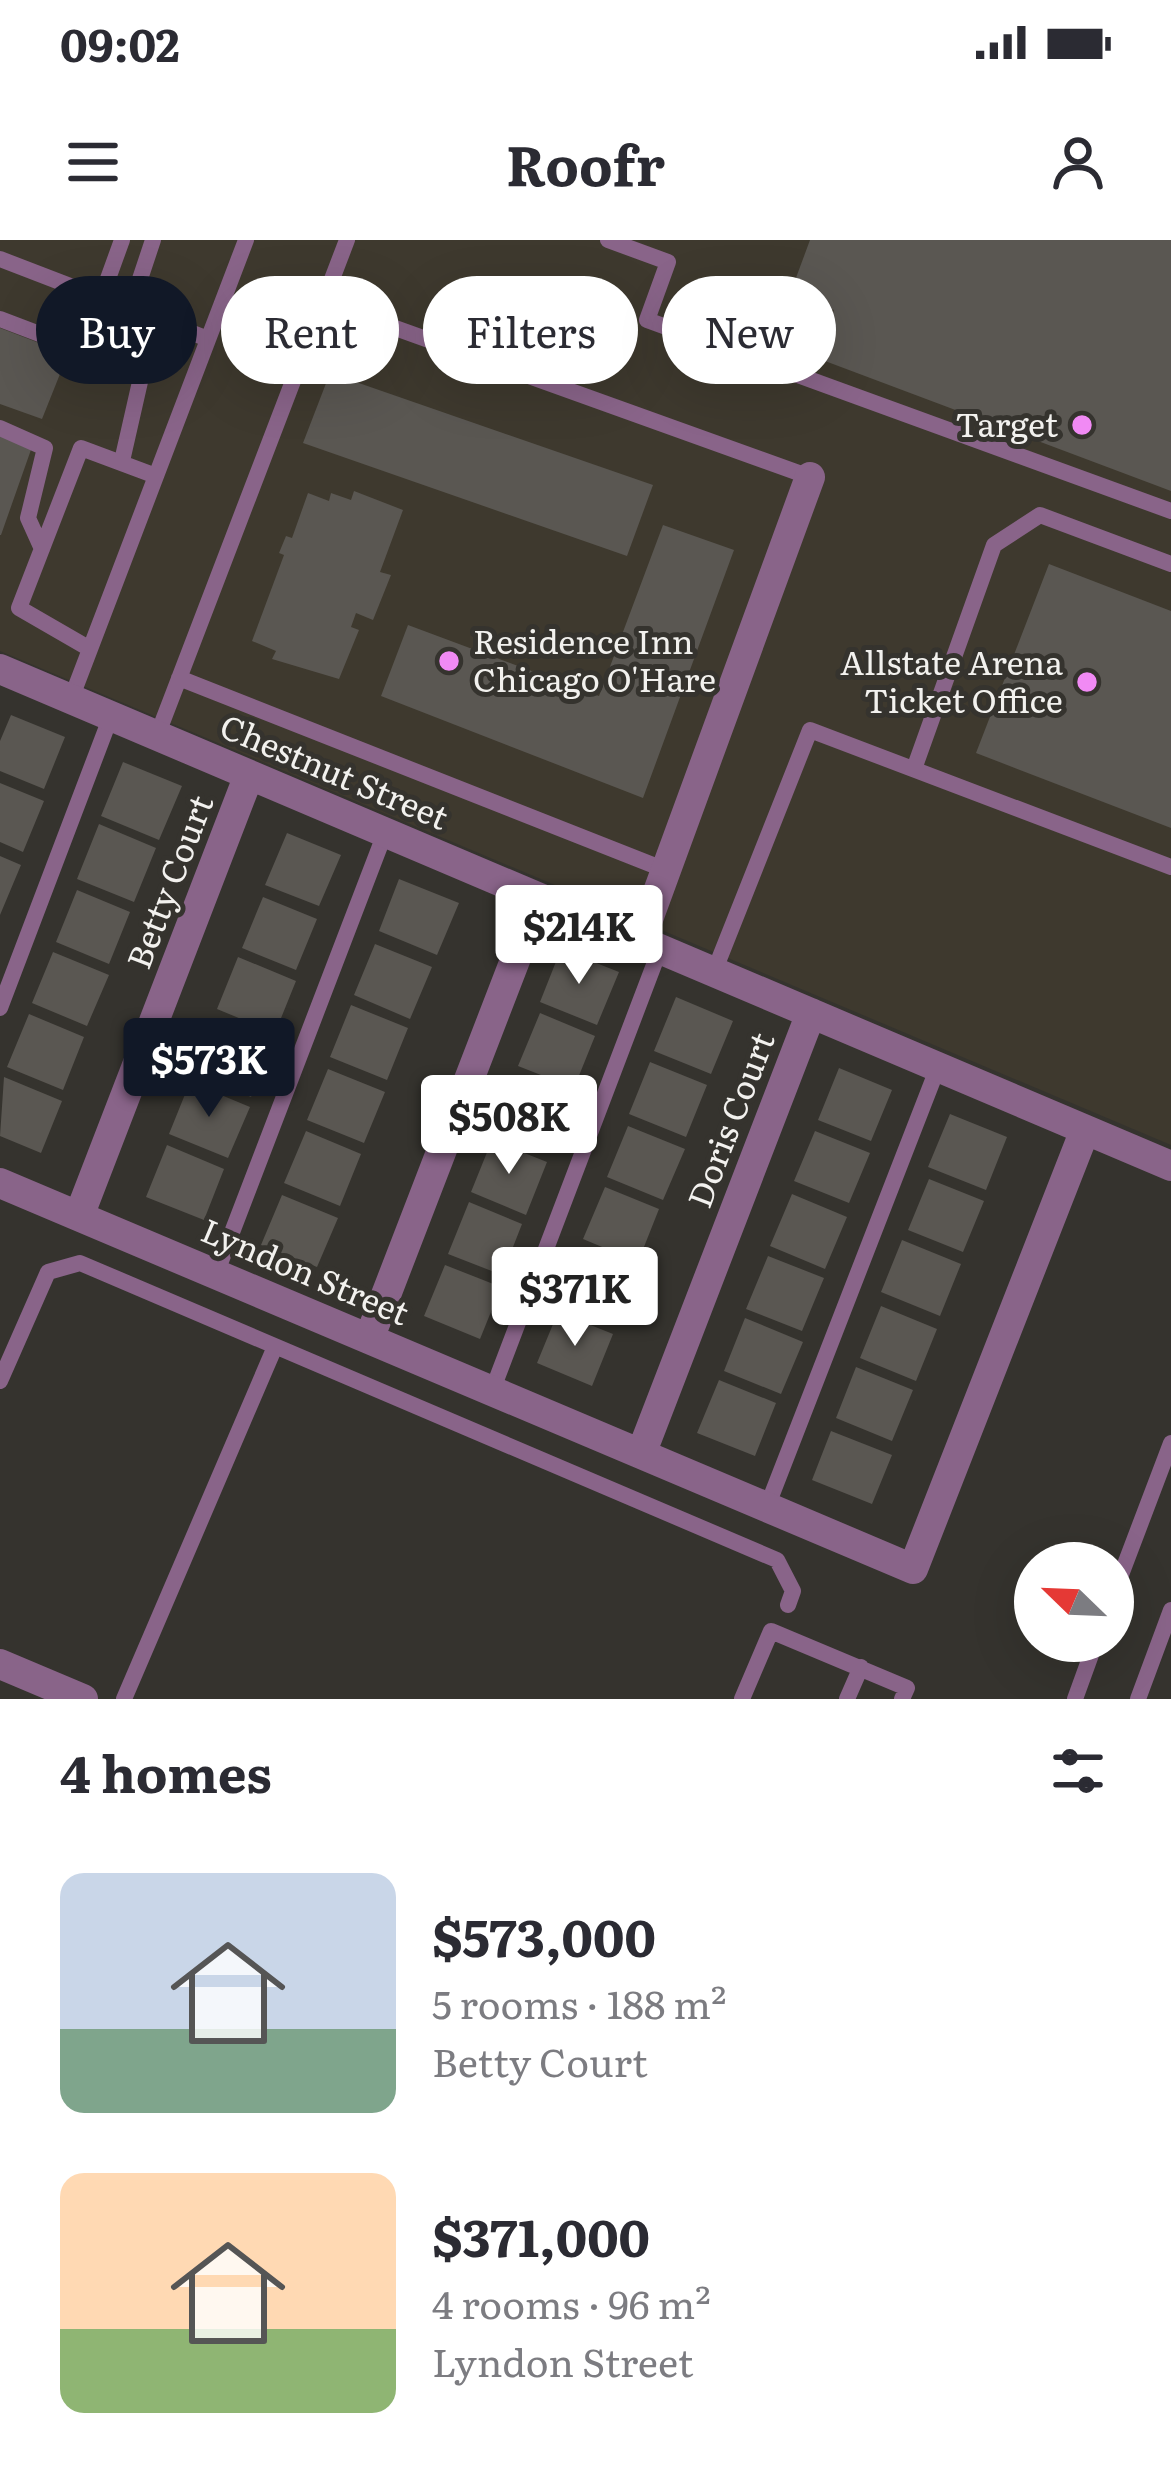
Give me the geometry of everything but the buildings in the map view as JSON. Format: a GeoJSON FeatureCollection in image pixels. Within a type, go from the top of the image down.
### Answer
{"type":"FeatureCollection","features":[{"type":"Feature","properties":{"kind":"street"},"geometry":{"type":"LineString","coordinates":[[650,945],[668,872],[810,477]]}},
{"type":"Feature","properties":{"kind":"street","name":"Chestnut Street"},"geometry":{"type":"LineString","coordinates":[[0,669],[1171,1166]]}},
{"type":"Feature","properties":{"kind":"street","name":"Betty Court"},"geometry":{"type":"LineString","coordinates":[[79,1216],[249,775]]}},
{"type":"Feature","properties":{"kind":"street"},"geometry":{"type":"LineString","coordinates":[[369,1339],[539,898]]}},
{"type":"Feature","properties":{"kind":"street","name":"Doris Court"},"geometry":{"type":"LineString","coordinates":[[641,1454],[811,1013]]}},
{"type":"Feature","properties":{"kind":"street","name":"Lyndon Street"},"geometry":{"type":"LineString","coordinates":[[0,1183],[913,1569],[1084,1130]]}},
{"type":"Feature","properties":{"kind":"street"},"geometry":{"type":"LineString","coordinates":[[0,1664],[83,1699]]}},
{"type":"Feature","properties":{"kind":"lane"},"geometry":{"type":"LineString","coordinates":[[109,276],[122,240]]}},
{"type":"Feature","properties":{"kind":"lane"},"geometry":{"type":"LineString","coordinates":[[141,276],[153,240]]}},
{"type":"Feature","properties":{"kind":"lane"},"geometry":{"type":"LineString","coordinates":[[71,699],[246,240]]}},
{"type":"Feature","properties":{"kind":"lane"},"geometry":{"type":"LineString","coordinates":[[333,276],[346,240]]}},
{"type":"Feature","properties":{"kind":"lane"},"geometry":{"type":"LineString","coordinates":[[608,240],[668,262],[647,320],[1171,511]]}},
{"type":"Feature","properties":{"kind":"lane"},"geometry":{"type":"LineString","coordinates":[[0,259],[44,276]]}},
{"type":"Feature","properties":{"kind":"lane"},"geometry":{"type":"LineString","coordinates":[[0,319],[142,373],[122,461]]}},
{"type":"Feature","properties":{"kind":"lane"},"geometry":{"type":"LineString","coordinates":[[399,329],[810,477]]}},
{"type":"Feature","properties":{"kind":"lane"},"geometry":{"type":"LineString","coordinates":[[197,334],[208,338]]}},
{"type":"Feature","properties":{"kind":"lane"},"geometry":{"type":"LineString","coordinates":[[157,736],[292,384]]}},
{"type":"Feature","properties":{"kind":"lane"},"geometry":{"type":"LineString","coordinates":[[0,428],[45,448],[28,518],[42,549]]}},
{"type":"Feature","properties":{"kind":"lane"},"geometry":{"type":"LineString","coordinates":[[91,649],[19,608],[81,448],[156,476]]}},
{"type":"Feature","properties":{"kind":"lane"},"geometry":{"type":"LineString","coordinates":[[914,770],[994,545],[1040,514],[1171,564]]}},
{"type":"Feature","properties":{"kind":"lane"},"geometry":{"type":"LineString","coordinates":[[179,678],[668,872]]}},
{"type":"Feature","properties":{"kind":"lane"},"geometry":{"type":"LineString","coordinates":[[0,1008],[111,716]]}},
{"type":"Feature","properties":{"kind":"lane"},"geometry":{"type":"LineString","coordinates":[[714,972],[810,730],[1171,867]]}},
{"type":"Feature","properties":{"kind":"lane"},"geometry":{"type":"LineString","coordinates":[[216,1274],[385,833]]}},
{"type":"Feature","properties":{"kind":"lane"},"geometry":{"type":"LineString","coordinates":[[492,1390],[650,945]]}},
{"type":"Feature","properties":{"kind":"lane"},"geometry":{"type":"LineString","coordinates":[[767,1508],[938,1067]]}},
{"type":"Feature","properties":{"kind":"lane"},"geometry":{"type":"LineString","coordinates":[[0,1381],[48,1272],[80,1263],[777,1560],[793,1591],[788,1605]]}},
{"type":"Feature","properties":{"kind":"lane"},"geometry":{"type":"LineString","coordinates":[[124,1699],[274,1348]]}},
{"type":"Feature","properties":{"kind":"lane"},"geometry":{"type":"LineString","coordinates":[[1133,1542],[1171,1443]]}},
{"type":"Feature","properties":{"kind":"lane"},"geometry":{"type":"LineString","coordinates":[[1138,1699],[1171,1610]]}},
{"type":"Feature","properties":{"kind":"lane"},"geometry":{"type":"LineString","coordinates":[[742,1699],[770,1631],[907,1688],[902,1699]]}},
{"type":"Feature","properties":{"kind":"lane"},"geometry":{"type":"LineString","coordinates":[[1075,1699],[1088,1662]]}},
{"type":"Feature","properties":{"kind":"lane"},"geometry":{"type":"LineString","coordinates":[[848,1699],[861,1667]]}},
{"type":"Feature","properties":{"kind":"shaded area"},"geometry":{"type":"Polygon","coordinates":[[[0,240],[1171,240],[1171,1145],[0,651],[0,240]]]}},
{"type":"Feature","properties":{"kind":"place","name":"Target"},"geometry":{"type":"Point","coordinates":[1082,425]}},
{"type":"Feature","properties":{"kind":"place","name":"Residence Inn Chicago O'Hare"},"geometry":{"type":"Point","coordinates":[449,661]}},
{"type":"Feature","properties":{"kind":"place","name":"Allstate Arena Ticket Office"},"geometry":{"type":"Point","coordinates":[1087,682]}}]}
